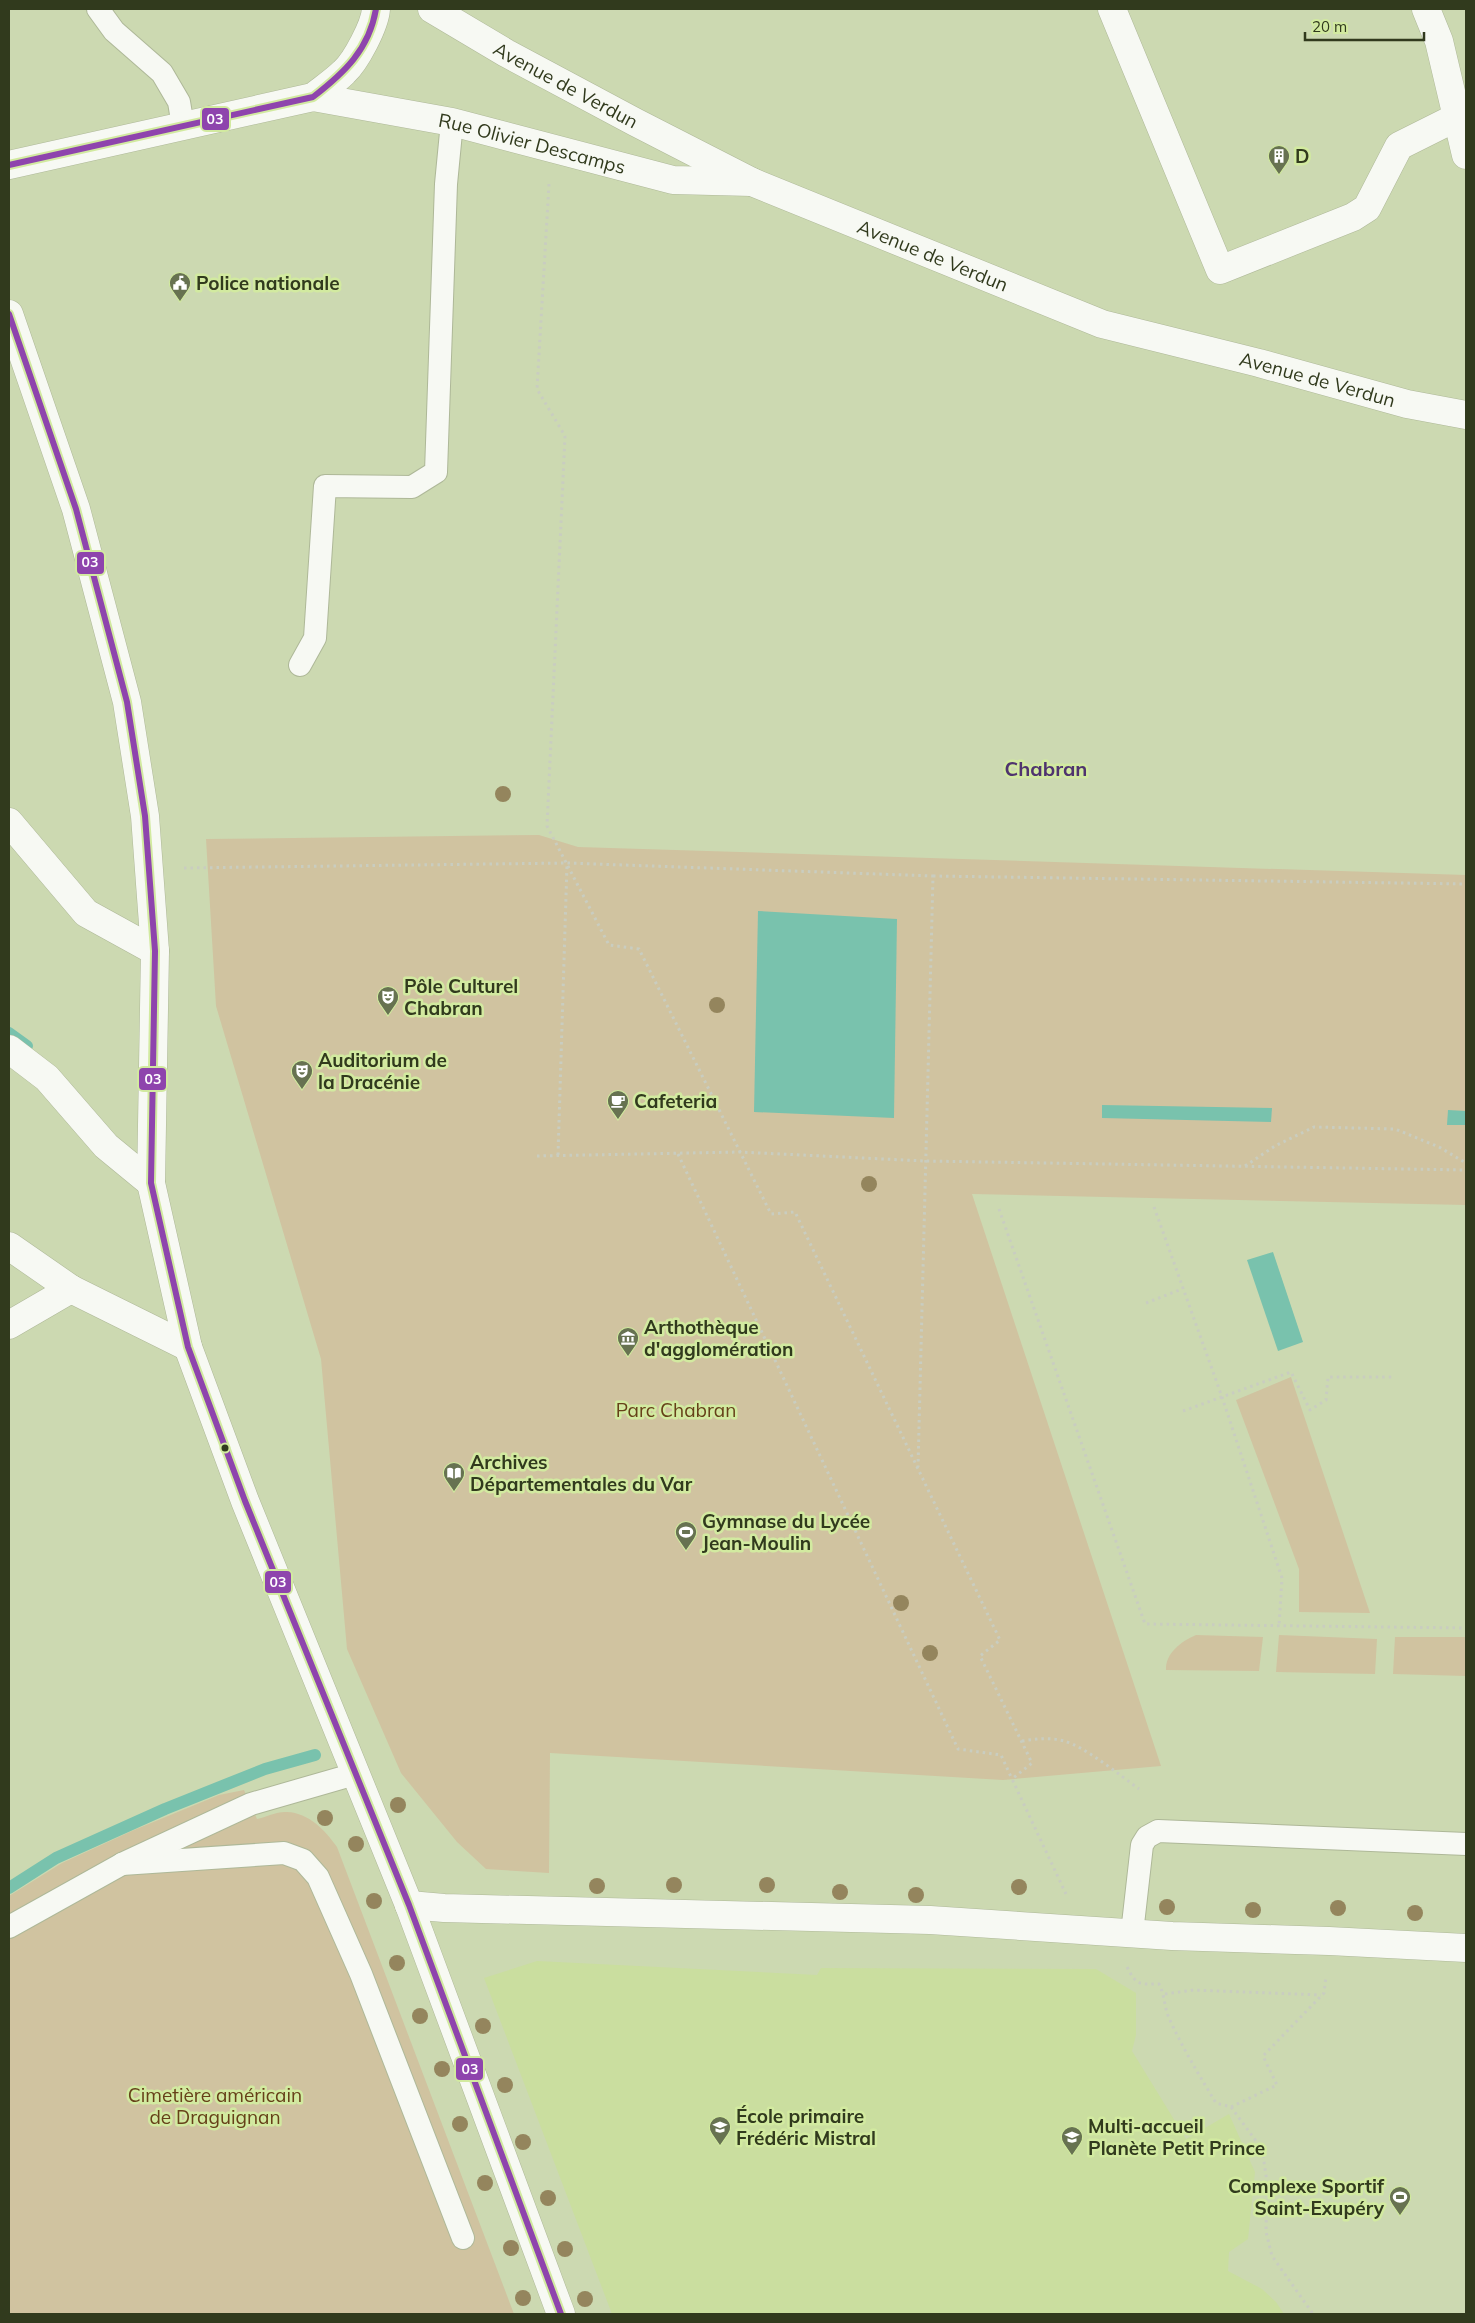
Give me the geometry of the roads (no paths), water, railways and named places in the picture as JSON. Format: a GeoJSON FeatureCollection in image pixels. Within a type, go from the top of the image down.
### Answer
{"type":"FeatureCollection","features":[{"type":"Feature","properties":{"kind":"street","name":"Rue Olivier Descamps"},"geometry":{"type":"LineString","coordinates":[[313,97],[346,70],[365,40],[376,16],[376,9]]}},
{"type":"Feature","properties":{"kind":"street","name":"Avenue de Verdun"},"geometry":{"type":"LineString","coordinates":[[432,9],[506,53],[752,182],[1102,324],[1258,363],[1407,404],[1466,414]]}},
{"type":"Feature","properties":{"kind":"street"},"geometry":{"type":"LineString","coordinates":[[1112,9],[1220,270],[1353,216],[1367,208],[1399,146],[1457,117]]}},
{"type":"Feature","properties":{"kind":"street"},"geometry":{"type":"LineString","coordinates":[[1426,9],[1439,41],[1466,155]]}},
{"type":"Feature","properties":{"kind":"street","name":"Rue Olivier Descamps"},"geometry":{"type":"LineString","coordinates":[[9,165],[313,97],[452,122],[673,180],[752,182]]}},
{"type":"Feature","properties":{"kind":"street"},"geometry":{"type":"LineString","coordinates":[[9,314],[76,510],[127,702],[146,816],[155,951],[150,1183],[188,1347],[245,1501],[410,1905],[561,2314]]}},
{"type":"Feature","properties":{"kind":"street"},"geometry":{"type":"LineString","coordinates":[[9,822],[86,913],[155,951]]}},
{"type":"Feature","properties":{"kind":"street"},"geometry":{"type":"LineString","coordinates":[[9,1050],[47,1078],[106,1146],[150,1183]]}},
{"type":"Feature","properties":{"kind":"street"},"geometry":{"type":"LineString","coordinates":[[9,1246],[71,1289],[188,1347]]}},
{"type":"Feature","properties":{"kind":"street"},"geometry":{"type":"LineString","coordinates":[[9,1324],[71,1289]]}},
{"type":"Feature","properties":{"kind":"street"},"geometry":{"type":"LineString","coordinates":[[410,1905],[444,1908],[930,1920],[1132,1933],[1330,1940],[1466,1948]]}},
{"type":"Feature","properties":{"kind":"lane"},"geometry":{"type":"LineString","coordinates":[[98,9],[114,31],[162,73],[179,102],[183,126]]}},
{"type":"Feature","properties":{"kind":"lane"},"geometry":{"type":"LineString","coordinates":[[300,665],[315,638],[325,486],[412,487],[436,472],[446,184],[452,122]]}},
{"type":"Feature","properties":{"kind":"lane"},"geometry":{"type":"LineString","coordinates":[[9,1927],[122,1864],[251,1804],[355,1774]]}},
{"type":"Feature","properties":{"kind":"lane"},"geometry":{"type":"LineString","coordinates":[[1132,1933],[1142,1845],[1147,1837],[1158,1831],[1466,1844]]}},
{"type":"Feature","properties":{"kind":"lane"},"geometry":{"type":"LineString","coordinates":[[122,1864],[284,1853],[303,1860],[318,1877],[361,1974],[463,2238]]}},
{"type":"Feature","properties":{"kind":"water"},"geometry":{"type":"Polygon","coordinates":[[[758,911],[897,919],[894,1118],[754,1112],[758,911]]]}},
{"type":"Feature","properties":{"kind":"water"},"geometry":{"type":"Polygon","coordinates":[[[1102,1105],[1272,1108],[1271,1122],[1102,1118],[1102,1105]]]}},
{"type":"Feature","properties":{"kind":"water"},"geometry":{"type":"Polygon","coordinates":[[[1448,1110],[1466,1111],[1466,1125],[1447,1125],[1448,1110]]]}},
{"type":"Feature","properties":{"kind":"water"},"geometry":{"type":"Polygon","coordinates":[[[1273,1252],[1303,1342],[1278,1351],[1247,1260],[1273,1252]]]}},
{"type":"Feature","properties":{"kind":"waterway"},"geometry":{"type":"LineString","coordinates":[[9,1033],[27,1046]]}},
{"type":"Feature","properties":{"kind":"waterway"},"geometry":{"type":"LineString","coordinates":[[9,1888],[56,1858],[165,1809],[265,1769],[315,1755]]}},
{"type":"Feature","properties":{"kind":"place","name":"D"},"geometry":{"type":"Point","coordinates":[1279,175]}},
{"type":"Feature","properties":{"kind":"place","name":"Police nationale"},"geometry":{"type":"Point","coordinates":[180,302]}},
{"type":"Feature","properties":{"kind":"place","name":"Pôle Culturel Chabran"},"geometry":{"type":"Point","coordinates":[388,1016]}},
{"type":"Feature","properties":{"kind":"place","name":"Auditorium de la Dracénie"},"geometry":{"type":"Point","coordinates":[302,1090]}},
{"type":"Feature","properties":{"kind":"place","name":"Cafeteria"},"geometry":{"type":"Point","coordinates":[618,1120]}},
{"type":"Feature","properties":{"kind":"place","name":"Arthothèque d'agglomération"},"geometry":{"type":"Point","coordinates":[628,1357]}},
{"type":"Feature","properties":{"kind":"place","name":"Archives Départementales du Var"},"geometry":{"type":"Point","coordinates":[454,1492]}},
{"type":"Feature","properties":{"kind":"place","name":"Gymnase du Lycée Jean-Moulin"},"geometry":{"type":"Point","coordinates":[686,1551]}},
{"type":"Feature","properties":{"kind":"place","name":"École primaire Frédéric Mistral"},"geometry":{"type":"Point","coordinates":[720,2146]}},
{"type":"Feature","properties":{"kind":"place","name":"Multi-accueil Planète Petit Prince"},"geometry":{"type":"Point","coordinates":[1072,2156]}},
{"type":"Feature","properties":{"kind":"place","name":"Complexe Sportif Saint-Exupéry"},"geometry":{"type":"Point","coordinates":[1400,2216]}},
{"type":"Feature","properties":{"kind":"district","name":"Chabran"},"geometry":{"type":"Point","coordinates":[1046,769]}},
{"type":"Feature","properties":{"kind":"park label","name":"Parc Chabran"},"geometry":{"type":"Point","coordinates":[676,1410]}},
{"type":"Feature","properties":{"kind":"park label","name":"Cimetière américain de Draguignan"},"geometry":{"type":"Point","coordinates":[215,2106]}}]}
